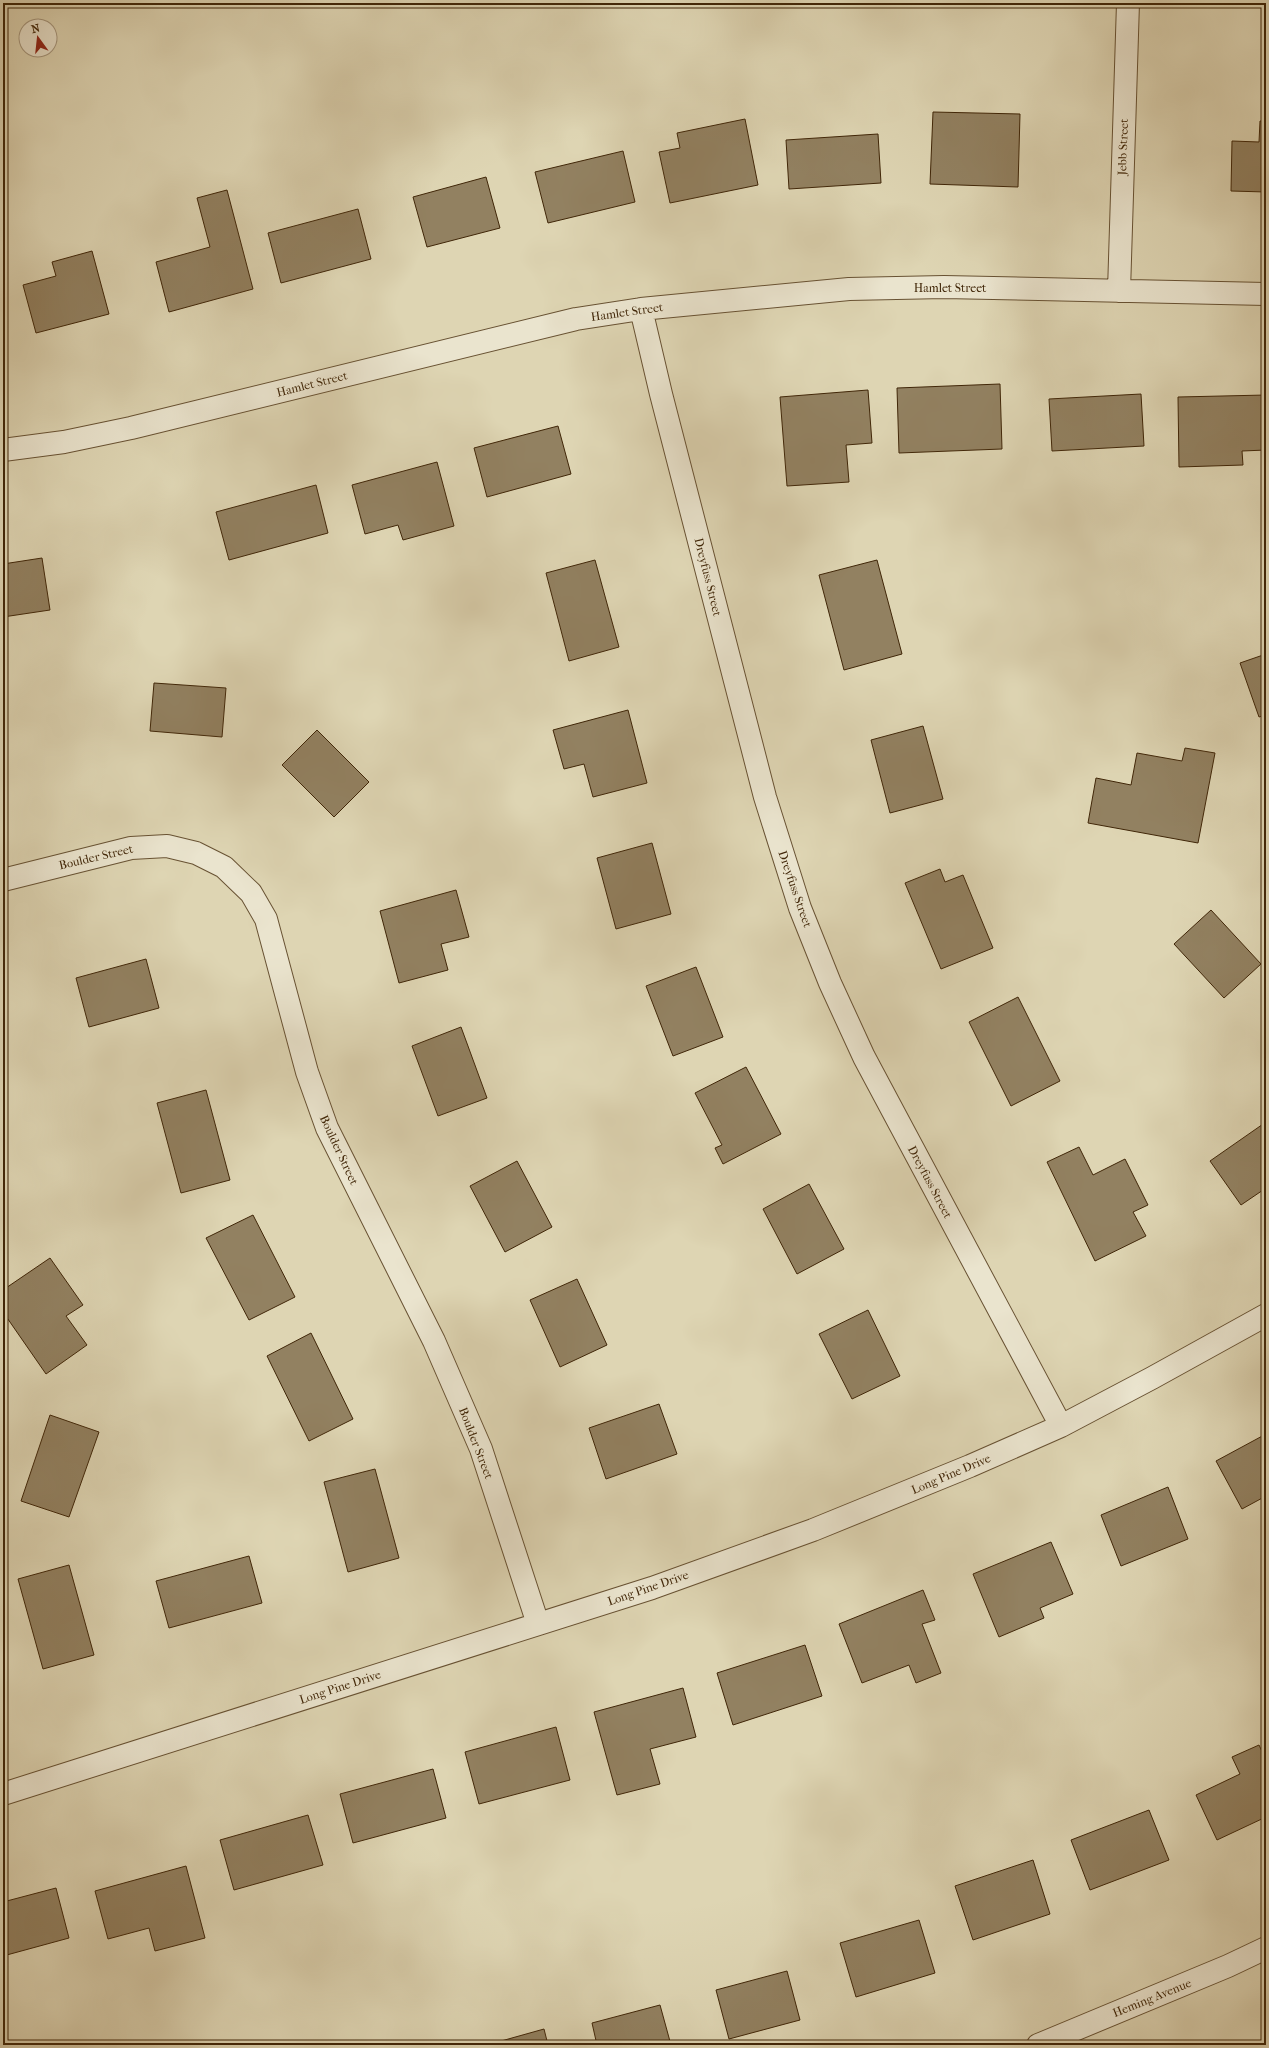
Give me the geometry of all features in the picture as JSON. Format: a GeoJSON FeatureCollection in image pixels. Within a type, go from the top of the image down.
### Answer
{"type":"FeatureCollection","features":[{"type":"Feature","properties":{"kind":"street","name":"Jebb Street"},"geometry":{"type":"LineString","coordinates":[[1119,290],[1128,3]]}},
{"type":"Feature","properties":{"kind":"street","name":"Hamlet Street"},"geometry":{"type":"LineString","coordinates":[[3,450],[64,442],[131,428],[576,319],[641,309],[849,289],[944,287],[1266,294]]}},
{"type":"Feature","properties":{"kind":"street","name":"Dreyfuss Street"},"geometry":{"type":"LineString","coordinates":[[641,309],[661,394],[765,797],[800,908],[830,983],[864,1057],[1061,1426]]}},
{"type":"Feature","properties":{"kind":"street","name":"Boulder Street"},"geometry":{"type":"LineString","coordinates":[[3,880],[131,848],[167,846],[196,853],[224,867],[251,893],[266,919],[308,1072],[327,1128],[434,1341],[481,1449],[538,1624]]}},
{"type":"Feature","properties":{"kind":"street","name":"Long Pine Drive"},"geometry":{"type":"LineString","coordinates":[[3,1794],[652,1588],[813,1530],[970,1466],[1061,1426],[1266,1315]]}},
{"type":"Feature","properties":{"kind":"street","name":"Heming Avenue"},"geometry":{"type":"LineString","coordinates":[[1038,2045],[1228,1966],[1266,1948]]}},
{"type":"Feature","properties":{"kind":"building"},"geometry":{"type":"Polygon","coordinates":[[[933,112],[1020,114],[1018,187],[930,184],[933,112]]]}},
{"type":"Feature","properties":{"kind":"building"},"geometry":{"type":"Polygon","coordinates":[[[745,119],[758,185],[670,203],[659,152],[680,148],[677,133],[745,119]]]}},
{"type":"Feature","properties":{"kind":"building"},"geometry":{"type":"Polygon","coordinates":[[[1260,121],[1266,121],[1266,192],[1231,191],[1232,141],[1259,142],[1260,121]]]}},
{"type":"Feature","properties":{"kind":"building"},"geometry":{"type":"Polygon","coordinates":[[[878,134],[881,183],[789,189],[786,140],[878,134]]]}},
{"type":"Feature","properties":{"kind":"building"},"geometry":{"type":"Polygon","coordinates":[[[623,151],[635,202],[548,223],[535,172],[623,151]]]}},
{"type":"Feature","properties":{"kind":"building"},"geometry":{"type":"Polygon","coordinates":[[[486,177],[500,228],[427,247],[413,197],[486,177]]]}},
{"type":"Feature","properties":{"kind":"building"},"geometry":{"type":"Polygon","coordinates":[[[227,190],[253,289],[169,312],[156,262],[210,247],[197,198],[227,190]]]}},
{"type":"Feature","properties":{"kind":"building"},"geometry":{"type":"Polygon","coordinates":[[[358,209],[371,259],[281,283],[268,233],[358,209]]]}},
{"type":"Feature","properties":{"kind":"building"},"geometry":{"type":"Polygon","coordinates":[[[92,251],[109,314],[36,333],[23,285],[56,276],[52,262],[92,251]]]}},
{"type":"Feature","properties":{"kind":"building"},"geometry":{"type":"Polygon","coordinates":[[[1000,384],[1002,449],[899,453],[897,388],[1000,384]]]}},
{"type":"Feature","properties":{"kind":"building"},"geometry":{"type":"Polygon","coordinates":[[[868,390],[872,443],[846,445],[849,482],[787,486],[780,397],[868,390]]]}},
{"type":"Feature","properties":{"kind":"building"},"geometry":{"type":"Polygon","coordinates":[[[1141,394],[1144,446],[1052,451],[1049,399],[1141,394]]]}},
{"type":"Feature","properties":{"kind":"building"},"geometry":{"type":"Polygon","coordinates":[[[1266,395],[1266,450],[1242,451],[1243,465],[1179,467],[1178,397],[1266,395]]]}},
{"type":"Feature","properties":{"kind":"building"},"geometry":{"type":"Polygon","coordinates":[[[558,426],[571,474],[487,497],[474,448],[558,426]]]}},
{"type":"Feature","properties":{"kind":"building"},"geometry":{"type":"Polygon","coordinates":[[[437,462],[454,526],[403,540],[398,525],[365,534],[352,485],[437,462]]]}},
{"type":"Feature","properties":{"kind":"building"},"geometry":{"type":"Polygon","coordinates":[[[316,485],[328,533],[229,560],[216,512],[316,485]]]}},
{"type":"Feature","properties":{"kind":"building"},"geometry":{"type":"Polygon","coordinates":[[[42,558],[50,610],[3,617],[3,564],[42,558]]]}},
{"type":"Feature","properties":{"kind":"building"},"geometry":{"type":"Polygon","coordinates":[[[595,560],[619,647],[569,661],[546,573],[595,560]]]}},
{"type":"Feature","properties":{"kind":"building"},"geometry":{"type":"Polygon","coordinates":[[[877,560],[902,654],[844,670],[819,575],[877,560]]]}},
{"type":"Feature","properties":{"kind":"building"},"geometry":{"type":"Polygon","coordinates":[[[1266,654],[1266,715],[1259,717],[1240,663],[1266,654]]]}},
{"type":"Feature","properties":{"kind":"building"},"geometry":{"type":"Polygon","coordinates":[[[154,683],[226,688],[222,737],[150,731],[154,683]]]}},
{"type":"Feature","properties":{"kind":"building"},"geometry":{"type":"Polygon","coordinates":[[[628,710],[647,783],[593,797],[584,764],[564,769],[553,730],[628,710]]]}},
{"type":"Feature","properties":{"kind":"building"},"geometry":{"type":"Polygon","coordinates":[[[923,726],[943,799],[890,813],[871,740],[923,726]]]}},
{"type":"Feature","properties":{"kind":"building"},"geometry":{"type":"Polygon","coordinates":[[[317,730],[369,782],[334,817],[282,765],[317,730]]]}},
{"type":"Feature","properties":{"kind":"building"},"geometry":{"type":"Polygon","coordinates":[[[1185,748],[1215,753],[1198,843],[1088,823],[1096,778],[1131,785],[1137,753],[1182,761],[1185,748]]]}},
{"type":"Feature","properties":{"kind":"building"},"geometry":{"type":"Polygon","coordinates":[[[652,843],[671,914],[616,929],[597,858],[652,843]]]}},
{"type":"Feature","properties":{"kind":"building"},"geometry":{"type":"Polygon","coordinates":[[[940,869],[945,882],[963,875],[993,948],[941,969],[905,883],[940,869]]]}},
{"type":"Feature","properties":{"kind":"building"},"geometry":{"type":"Polygon","coordinates":[[[456,890],[469,937],[441,944],[448,970],[399,983],[380,911],[456,890]]]}},
{"type":"Feature","properties":{"kind":"building"},"geometry":{"type":"Polygon","coordinates":[[[1211,910],[1261,964],[1224,998],[1174,944],[1211,910]]]}},
{"type":"Feature","properties":{"kind":"building"},"geometry":{"type":"Polygon","coordinates":[[[146,959],[159,1008],[89,1027],[76,978],[146,959]]]}},
{"type":"Feature","properties":{"kind":"building"},"geometry":{"type":"Polygon","coordinates":[[[696,967],[723,1037],[673,1056],[646,986],[696,967]]]}},
{"type":"Feature","properties":{"kind":"building"},"geometry":{"type":"Polygon","coordinates":[[[1018,997],[1060,1081],[1011,1106],[969,1022],[1018,997]]]}},
{"type":"Feature","properties":{"kind":"building"},"geometry":{"type":"Polygon","coordinates":[[[461,1027],[487,1098],[438,1116],[412,1046],[461,1027]]]}},
{"type":"Feature","properties":{"kind":"building"},"geometry":{"type":"Polygon","coordinates":[[[746,1067],[781,1134],[723,1164],[715,1148],[722,1145],[695,1093],[746,1067]]]}},
{"type":"Feature","properties":{"kind":"building"},"geometry":{"type":"Polygon","coordinates":[[[206,1090],[230,1180],[181,1193],[157,1103],[206,1090]]]}},
{"type":"Feature","properties":{"kind":"building"},"geometry":{"type":"Polygon","coordinates":[[[1266,1122],[1266,1188],[1241,1205],[1210,1161],[1266,1122]]]}},
{"type":"Feature","properties":{"kind":"building"},"geometry":{"type":"Polygon","coordinates":[[[1079,1147],[1093,1175],[1125,1159],[1148,1205],[1133,1212],[1146,1236],[1095,1261],[1047,1162],[1079,1147]]]}},
{"type":"Feature","properties":{"kind":"building"},"geometry":{"type":"Polygon","coordinates":[[[517,1161],[552,1227],[505,1252],[470,1186],[517,1161]]]}},
{"type":"Feature","properties":{"kind":"building"},"geometry":{"type":"Polygon","coordinates":[[[809,1184],[844,1249],[797,1274],[763,1209],[809,1184]]]}},
{"type":"Feature","properties":{"kind":"building"},"geometry":{"type":"Polygon","coordinates":[[[253,1215],[295,1297],[249,1320],[206,1238],[253,1215]]]}},
{"type":"Feature","properties":{"kind":"building"},"geometry":{"type":"Polygon","coordinates":[[[50,1258],[83,1305],[66,1316],[87,1345],[46,1374],[3,1312],[3,1290],[50,1258]]]}},
{"type":"Feature","properties":{"kind":"building"},"geometry":{"type":"Polygon","coordinates":[[[577,1279],[607,1345],[560,1367],[530,1300],[577,1279]]]}},
{"type":"Feature","properties":{"kind":"building"},"geometry":{"type":"Polygon","coordinates":[[[868,1310],[900,1376],[852,1399],[819,1334],[868,1310]]]}},
{"type":"Feature","properties":{"kind":"building"},"geometry":{"type":"Polygon","coordinates":[[[311,1333],[353,1419],[309,1441],[267,1356],[311,1333]]]}},
{"type":"Feature","properties":{"kind":"building"},"geometry":{"type":"Polygon","coordinates":[[[659,1404],[677,1454],[606,1479],[589,1428],[659,1404]]]}},
{"type":"Feature","properties":{"kind":"building"},"geometry":{"type":"Polygon","coordinates":[[[50,1415],[99,1432],[69,1517],[21,1501],[50,1415]]]}},
{"type":"Feature","properties":{"kind":"building"},"geometry":{"type":"Polygon","coordinates":[[[1266,1434],[1266,1496],[1242,1509],[1216,1461],[1266,1434]]]}},
{"type":"Feature","properties":{"kind":"building"},"geometry":{"type":"Polygon","coordinates":[[[375,1469],[399,1558],[348,1572],[324,1482],[375,1469]]]}},
{"type":"Feature","properties":{"kind":"building"},"geometry":{"type":"Polygon","coordinates":[[[1168,1487],[1188,1539],[1121,1566],[1101,1515],[1168,1487]]]}},
{"type":"Feature","properties":{"kind":"building"},"geometry":{"type":"Polygon","coordinates":[[[1051,1542],[1073,1594],[1040,1608],[1044,1618],[999,1637],[973,1574],[1051,1542]]]}},
{"type":"Feature","properties":{"kind":"building"},"geometry":{"type":"Polygon","coordinates":[[[249,1556],[262,1603],[169,1628],[156,1581],[249,1556]]]}},
{"type":"Feature","properties":{"kind":"building"},"geometry":{"type":"Polygon","coordinates":[[[69,1565],[94,1655],[43,1669],[18,1579],[69,1565]]]}},
{"type":"Feature","properties":{"kind":"building"},"geometry":{"type":"Polygon","coordinates":[[[923,1590],[935,1620],[922,1624],[941,1673],[916,1683],[909,1665],[862,1683],[839,1624],[923,1590]]]}},
{"type":"Feature","properties":{"kind":"building"},"geometry":{"type":"Polygon","coordinates":[[[805,1645],[822,1696],[733,1725],[717,1673],[805,1645]]]}},
{"type":"Feature","properties":{"kind":"building"},"geometry":{"type":"Polygon","coordinates":[[[683,1688],[696,1737],[650,1749],[660,1784],[617,1795],[594,1712],[683,1688]]]}},
{"type":"Feature","properties":{"kind":"building"},"geometry":{"type":"Polygon","coordinates":[[[556,1727],[570,1780],[479,1804],[465,1752],[556,1727]]]}},
{"type":"Feature","properties":{"kind":"building"},"geometry":{"type":"Polygon","coordinates":[[[1259,1745],[1266,1760],[1266,1817],[1217,1840],[1196,1795],[1240,1774],[1232,1757],[1259,1745]]]}},
{"type":"Feature","properties":{"kind":"building"},"geometry":{"type":"Polygon","coordinates":[[[433,1769],[446,1818],[353,1843],[340,1794],[433,1769]]]}},
{"type":"Feature","properties":{"kind":"building"},"geometry":{"type":"Polygon","coordinates":[[[1149,1810],[1169,1860],[1090,1890],[1071,1840],[1149,1810]]]}},
{"type":"Feature","properties":{"kind":"building"},"geometry":{"type":"Polygon","coordinates":[[[308,1815],[323,1865],[234,1890],[220,1840],[308,1815]]]}},
{"type":"Feature","properties":{"kind":"building"},"geometry":{"type":"Polygon","coordinates":[[[1033,1860],[1050,1914],[973,1940],[955,1886],[1033,1860]]]}},
{"type":"Feature","properties":{"kind":"building"},"geometry":{"type":"Polygon","coordinates":[[[186,1866],[205,1938],[155,1951],[149,1928],[108,1939],[95,1891],[186,1866]]]}},
{"type":"Feature","properties":{"kind":"building"},"geometry":{"type":"Polygon","coordinates":[[[56,1888],[69,1938],[3,1956],[3,1902],[56,1888]]]}},
{"type":"Feature","properties":{"kind":"building"},"geometry":{"type":"Polygon","coordinates":[[[919,1920],[935,1973],[856,1997],[840,1943],[919,1920]]]}},
{"type":"Feature","properties":{"kind":"building"},"geometry":{"type":"Polygon","coordinates":[[[787,1971],[800,2020],[729,2039],[716,1990],[787,1971]]]}},
{"type":"Feature","properties":{"kind":"building"},"geometry":{"type":"Polygon","coordinates":[[[660,2005],[671,2045],[597,2045],[592,2023],[660,2005]]]}},
{"type":"Feature","properties":{"kind":"building"},"geometry":{"type":"Polygon","coordinates":[[[544,2029],[548,2045],[487,2045],[544,2029]]]}}]}
